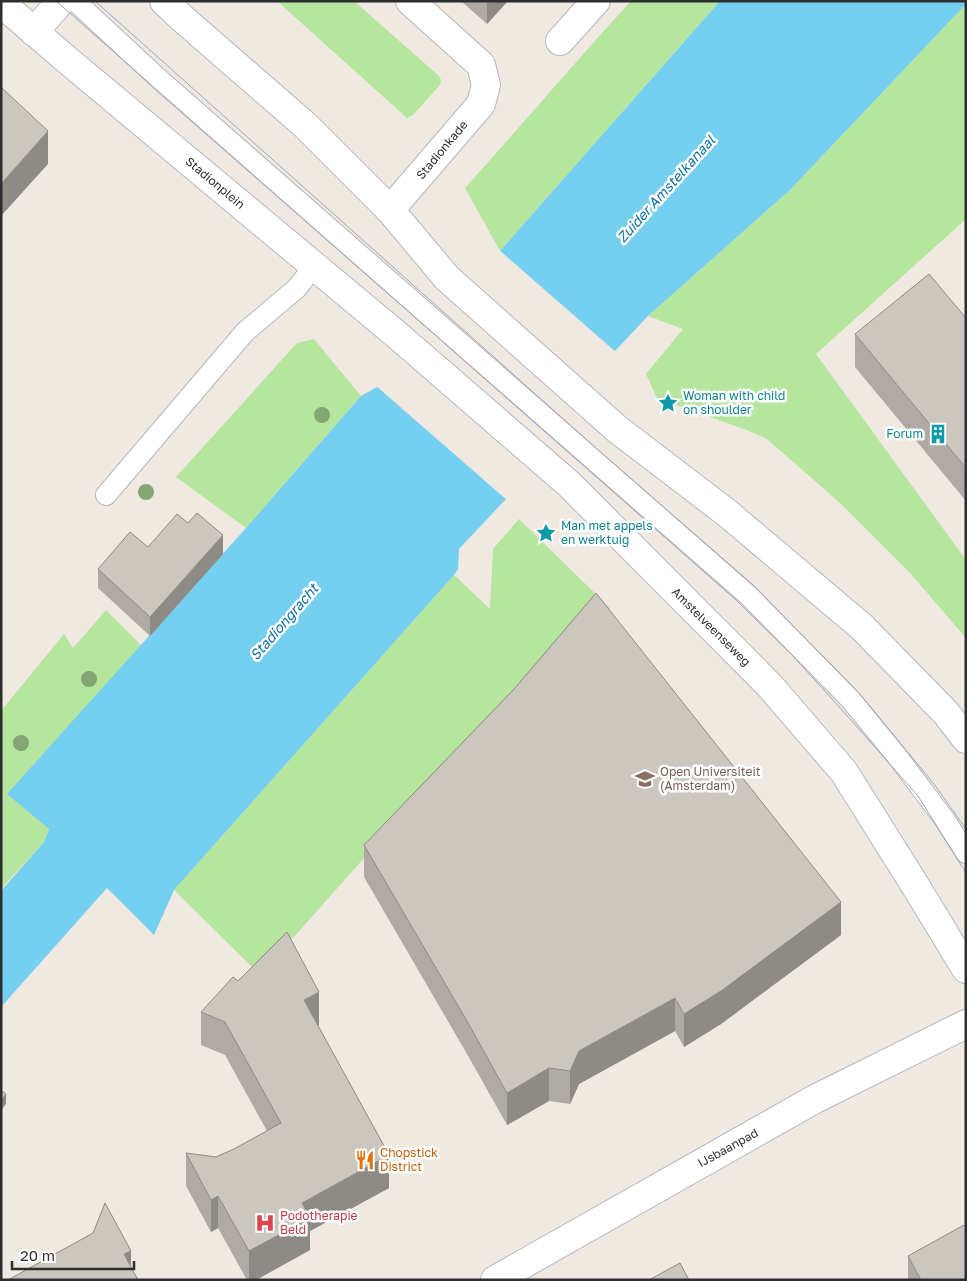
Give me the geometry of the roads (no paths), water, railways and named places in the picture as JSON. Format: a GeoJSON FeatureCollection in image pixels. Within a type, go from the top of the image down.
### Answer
{"type":"FeatureCollection","features":[{"type":"Feature","properties":{"kind":"main road"},"geometry":{"type":"LineString","coordinates":[[34,32],[61,1]]}},
{"type":"Feature","properties":{"kind":"main road"},"geometry":{"type":"LineString","coordinates":[[164,1],[305,125],[390,210],[447,278],[617,429],[728,513],[862,627],[946,713],[966,740]]}},
{"type":"Feature","properties":{"kind":"main road","name":"Stadionkade"},"geometry":{"type":"LineString","coordinates":[[390,210],[481,104],[486,85],[481,65],[410,1]]}},
{"type":"Feature","properties":{"kind":"main road"},"geometry":{"type":"LineString","coordinates":[[560,41],[596,1]]}},
{"type":"Feature","properties":{"kind":"main road","name":"Stadionplein"},"geometry":{"type":"LineString","coordinates":[[1,3],[397,335]]}},
{"type":"Feature","properties":{"kind":"main road","name":"Amstelveenseweg"},"geometry":{"type":"LineString","coordinates":[[397,335],[568,484],[770,686],[844,772],[966,969]]}},
{"type":"Feature","properties":{"kind":"main road","name":"IJsbaanpad"},"geometry":{"type":"LineString","coordinates":[[495,1280],[815,1099],[966,1024]]}},
{"type":"Feature","properties":{"kind":"lane"},"geometry":{"type":"LineString","coordinates":[[75,1],[160,79],[749,596],[852,700],[896,755],[966,853]]}},
{"type":"Feature","properties":{"kind":"lane"},"geometry":{"type":"LineString","coordinates":[[106,495],[245,332],[297,288],[314,266]]}},
{"type":"Feature","properties":{"kind":"water"},"geometry":{"type":"Polygon","coordinates":[[[720,1],[966,1],[966,4],[790,190],[648,316],[615,351],[528,453],[506,499],[459,549],[458,569],[454,575],[174,890],[154,935],[107,888],[1,1007],[1,891],[44,842],[49,829],[7,794],[246,528],[361,396],[377,387],[500,251],[720,1]]]}},
{"type":"Feature","properties":{"kind":"tram line"},"geometry":{"type":"LineString","coordinates":[[56,1],[736,600],[793,656],[918,796],[966,873]]}},
{"type":"Feature","properties":{"kind":"tram line"},"geometry":{"type":"LineString","coordinates":[[95,1],[598,450],[752,584],[859,693],[934,784],[966,829]]}},
{"type":"Feature","properties":{"kind":"place","name":"Woman with child on shoulder"},"geometry":{"type":"Point","coordinates":[668,403]}},
{"type":"Feature","properties":{"kind":"place","name":"Forum"},"geometry":{"type":"Point","coordinates":[938,434]}},
{"type":"Feature","properties":{"kind":"place","name":"Man met appels en werktuig"},"geometry":{"type":"Point","coordinates":[546,533]}},
{"type":"Feature","properties":{"kind":"place","name":"Open Universiteit (Amsterdam)"},"geometry":{"type":"Point","coordinates":[645,779]}},
{"type":"Feature","properties":{"kind":"place","name":"Chopstick District"},"geometry":{"type":"Point","coordinates":[365,1160]}},
{"type":"Feature","properties":{"kind":"place","name":"Podotherapie Beld"},"geometry":{"type":"Point","coordinates":[265,1223]}},
{"type":"Feature","properties":{"kind":"water label","name":"Zuider Amstelkanaal"},"geometry":{"type":"Point","coordinates":[666,189]}},
{"type":"Feature","properties":{"kind":"water label","name":"Stadiongracht"},"geometry":{"type":"Point","coordinates":[284,622]}}]}
